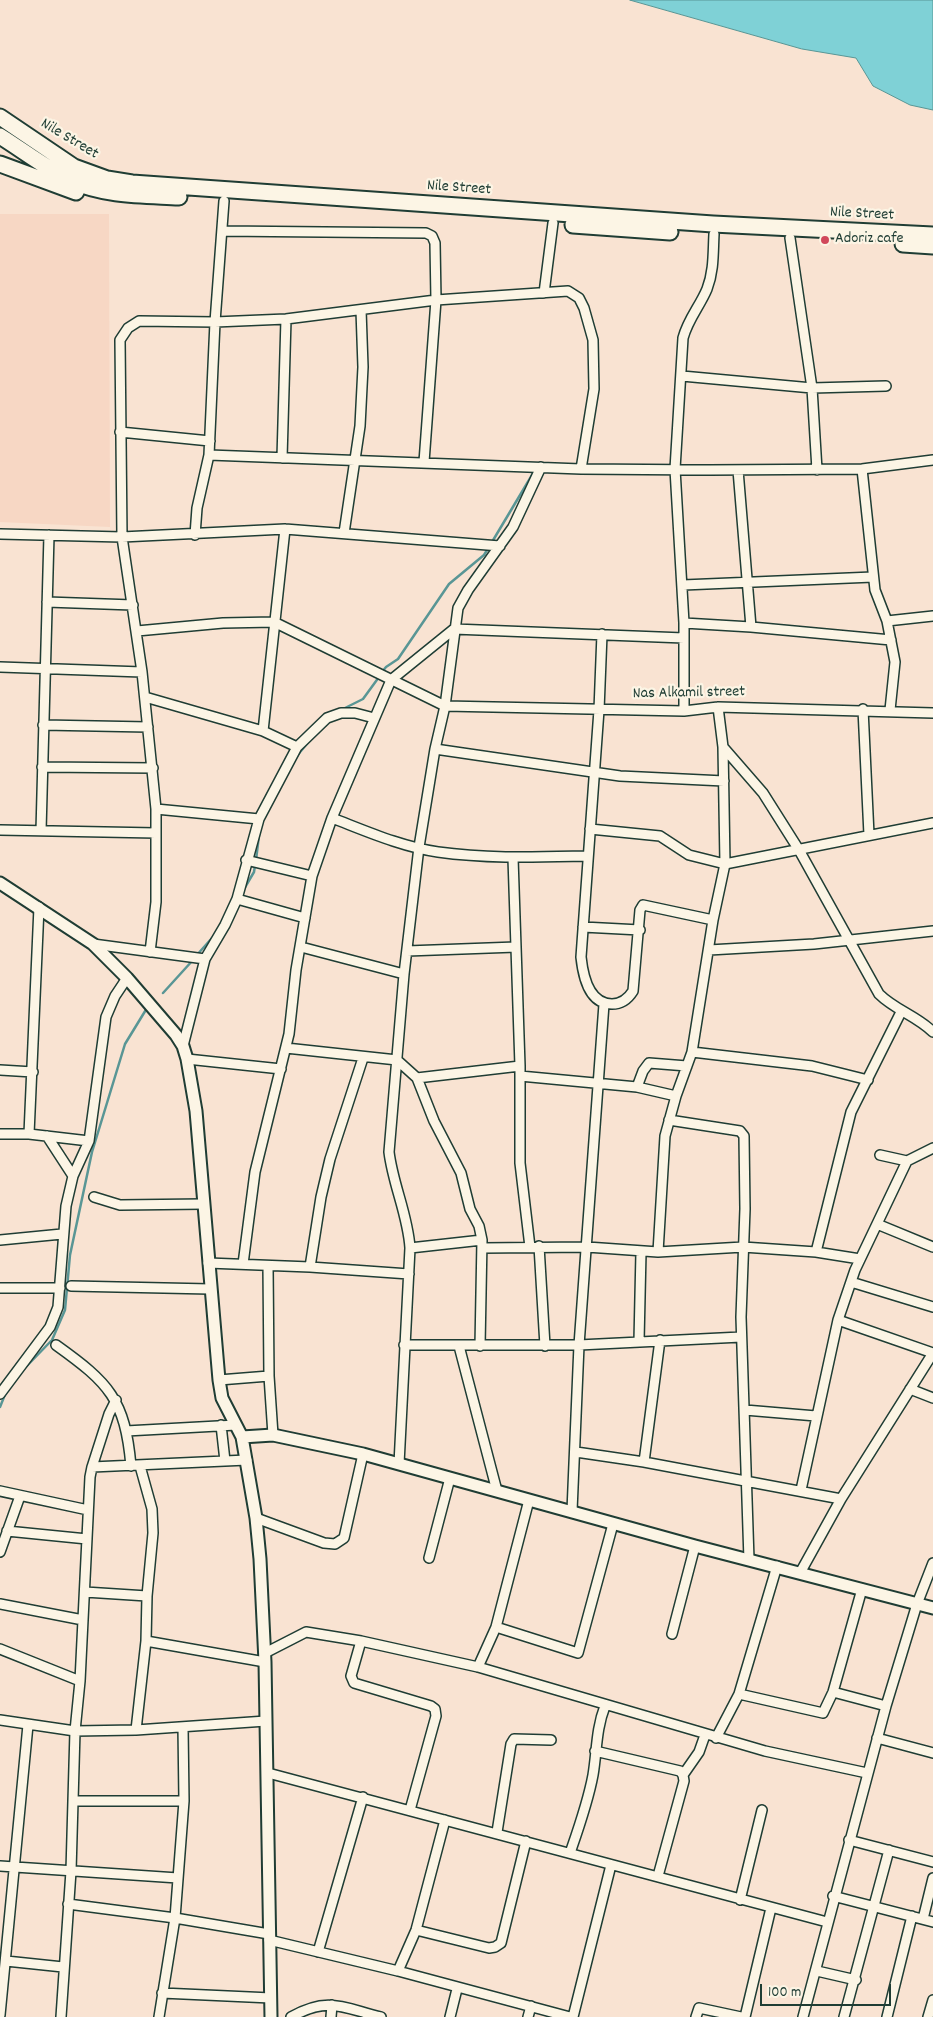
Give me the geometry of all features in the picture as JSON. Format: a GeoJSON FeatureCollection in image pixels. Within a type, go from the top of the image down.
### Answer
{"type":"FeatureCollection","features":[{"type":"Feature","properties":{"kind":"main road","name":"Nile Street"},"geometry":{"type":"LineString","coordinates":[[4,122],[74,167],[107,180],[132,184],[713,224],[933,235]]}},
{"type":"Feature","properties":{"kind":"main road","name":"Nile Street"},"geometry":{"type":"LineString","coordinates":[[0,136],[72,181],[115,192],[714,234],[933,246]]}},
{"type":"Feature","properties":{"kind":"main road"},"geometry":{"type":"LineString","coordinates":[[0,164],[79,193],[94,196],[115,192]]}},
{"type":"Feature","properties":{"kind":"street"},"geometry":{"type":"LineString","coordinates":[[195,535],[200,493],[209,455],[214,322],[224,201]]}},
{"type":"Feature","properties":{"kind":"street"},"geometry":{"type":"LineString","coordinates":[[544,293],[553,223]]}},
{"type":"Feature","properties":{"kind":"street"},"geometry":{"type":"LineString","coordinates":[[222,230],[426,233],[432,236],[435,243],[436,300],[424,462]]}},
{"type":"Feature","properties":{"kind":"street"},"geometry":{"type":"LineString","coordinates":[[684,711],[683,585],[675,469],[683,338],[686,326],[706,290],[712,272],[714,234]]}},
{"type":"Feature","properties":{"kind":"street"},"geometry":{"type":"LineString","coordinates":[[790,238],[812,388],[817,470]]}},
{"type":"Feature","properties":{"kind":"street"},"geometry":{"type":"LineString","coordinates":[[150,952],[156,902],[156,809],[142,672],[122,537],[120,340],[128,328],[140,321],[214,322],[286,319],[436,300],[568,291],[579,298],[584,308],[593,340],[594,389],[581,469]]}},
{"type":"Feature","properties":{"kind":"street"},"geometry":{"type":"LineString","coordinates":[[344,533],[360,426],[362,397],[361,310]]}},
{"type":"Feature","properties":{"kind":"street"},"geometry":{"type":"LineString","coordinates":[[282,458],[286,319]]}},
{"type":"Feature","properties":{"kind":"street"},"geometry":{"type":"LineString","coordinates":[[682,376],[812,388],[886,386]]}},
{"type":"Feature","properties":{"kind":"street"},"geometry":{"type":"LineString","coordinates":[[120,432],[210,442]]}},
{"type":"Feature","properties":{"kind":"street"},"geometry":{"type":"LineString","coordinates":[[209,455],[581,469],[862,470],[933,460]]}},
{"type":"Feature","properties":{"kind":"street"},"geometry":{"type":"LineString","coordinates":[[399,1464],[410,1248],[405,1214],[389,1152],[404,974],[418,847],[435,750],[445,706],[458,608],[468,590],[500,546],[525,506],[541,467]]}},
{"type":"Feature","properties":{"kind":"street"},"geometry":{"type":"LineString","coordinates":[[738,470],[751,627]]}},
{"type":"Feature","properties":{"kind":"street"},"geometry":{"type":"LineString","coordinates":[[862,470],[872,577],[887,622],[895,662],[890,710]]}},
{"type":"Feature","properties":{"kind":"street"},"geometry":{"type":"LineString","coordinates":[[263,731],[285,530]]}},
{"type":"Feature","properties":{"kind":"street"},"geometry":{"type":"LineString","coordinates":[[0,534],[122,537],[285,530],[500,546]]}},
{"type":"Feature","properties":{"kind":"street"},"geometry":{"type":"LineString","coordinates":[[41,831],[49,535]]}},
{"type":"Feature","properties":{"kind":"street"},"geometry":{"type":"LineString","coordinates":[[683,585],[748,584],[872,577]]}},
{"type":"Feature","properties":{"kind":"street"},"geometry":{"type":"LineString","coordinates":[[48,602],[133,605]]}},
{"type":"Feature","properties":{"kind":"street"},"geometry":{"type":"LineString","coordinates":[[887,622],[933,616]]}},
{"type":"Feature","properties":{"kind":"street"},"geometry":{"type":"LineString","coordinates":[[136,631],[223,623],[274,622],[445,706]]}},
{"type":"Feature","properties":{"kind":"street"},"geometry":{"type":"LineString","coordinates":[[684,624],[751,627],[891,640]]}},
{"type":"Feature","properties":{"kind":"street"},"geometry":{"type":"LineString","coordinates":[[243,1264],[255,1172],[286,1048],[296,970],[312,876],[332,818],[391,680],[454,629],[684,638]]}},
{"type":"Feature","properties":{"kind":"street"},"geometry":{"type":"LineString","coordinates":[[602,634],[599,710],[582,957],[585,978],[592,994],[604,1004],[617,1004],[628,999],[633,991],[640,930],[640,910],[646,905],[713,920]]}},
{"type":"Feature","properties":{"kind":"street"},"geometry":{"type":"LineString","coordinates":[[0,667],[142,672]]}},
{"type":"Feature","properties":{"kind":"street"},"geometry":{"type":"LineString","coordinates":[[145,697],[263,731],[297,747]]}},
{"type":"Feature","properties":{"kind":"street","name":"Nas Alkamil street"},"geometry":{"type":"LineString","coordinates":[[445,706],[684,711],[718,707],[890,710],[933,713]]}},
{"type":"Feature","properties":{"kind":"street"},"geometry":{"type":"LineString","coordinates":[[658,1252],[663,1155],[669,1120],[692,1052],[713,920],[725,864],[723,747],[718,707]]}},
{"type":"Feature","properties":{"kind":"street"},"geometry":{"type":"LineString","coordinates":[[863,710],[868,835]]}},
{"type":"Feature","properties":{"kind":"street"},"geometry":{"type":"LineString","coordinates":[[182,1046],[205,960],[237,899],[246,860],[259,819],[297,747],[327,718],[341,713],[355,713],[374,718]]}},
{"type":"Feature","properties":{"kind":"street"},"geometry":{"type":"LineString","coordinates":[[43,725],[148,726]]}},
{"type":"Feature","properties":{"kind":"street"},"geometry":{"type":"LineString","coordinates":[[723,747],[763,793],[799,850],[879,994],[902,1012],[919,1020],[933,1032]]}},
{"type":"Feature","properties":{"kind":"street"},"geometry":{"type":"LineString","coordinates":[[435,750],[620,776],[724,781]]}},
{"type":"Feature","properties":{"kind":"street"},"geometry":{"type":"LineString","coordinates":[[42,767],[153,768]]}},
{"type":"Feature","properties":{"kind":"street"},"geometry":{"type":"LineString","coordinates":[[156,809],[259,819]]}},
{"type":"Feature","properties":{"kind":"street"},"geometry":{"type":"LineString","coordinates":[[332,818],[437,852],[513,858],[588,856]]}},
{"type":"Feature","properties":{"kind":"street"},"geometry":{"type":"LineString","coordinates":[[590,830],[660,836],[689,855],[725,864],[933,823]]}},
{"type":"Feature","properties":{"kind":"street"},"geometry":{"type":"LineString","coordinates":[[0,830],[156,833]]}},
{"type":"Feature","properties":{"kind":"street"},"geometry":{"type":"LineString","coordinates":[[513,858],[520,1066],[520,1163],[535,1247],[545,1346]]}},
{"type":"Feature","properties":{"kind":"street"},"geometry":{"type":"LineString","coordinates":[[246,860],[312,876]]}},
{"type":"Feature","properties":{"kind":"street"},"geometry":{"type":"LineString","coordinates":[[0,883],[93,944],[127,978],[176,1035],[187,1059],[196,1112],[219,1380],[222,1398],[242,1437],[256,1518],[265,1658],[271,2017]]}},
{"type":"Feature","properties":{"kind":"street"},"geometry":{"type":"LineString","coordinates":[[237,899],[305,918]]}},
{"type":"Feature","properties":{"kind":"street"},"geometry":{"type":"LineString","coordinates":[[29,1134],[39,907]]}},
{"type":"Feature","properties":{"kind":"street"},"geometry":{"type":"LineString","coordinates":[[583,927],[640,930]]}},
{"type":"Feature","properties":{"kind":"street"},"geometry":{"type":"LineString","coordinates":[[709,950],[750,949],[850,941],[933,931]]}},
{"type":"Feature","properties":{"kind":"street"},"geometry":{"type":"LineString","coordinates":[[93,944],[205,960]]}},
{"type":"Feature","properties":{"kind":"street"},"geometry":{"type":"LineString","coordinates":[[407,951],[516,947]]}},
{"type":"Feature","properties":{"kind":"street"},"geometry":{"type":"LineString","coordinates":[[301,948],[404,974]]}},
{"type":"Feature","properties":{"kind":"street"},"geometry":{"type":"LineString","coordinates":[[0,1394],[50,1327],[58,1307],[62,1234],[73,1176],[89,1141],[106,1018],[115,996],[127,978]]}},
{"type":"Feature","properties":{"kind":"street"},"geometry":{"type":"LineString","coordinates":[[572,1511],[576,1452],[579,1345],[604,1004]]}},
{"type":"Feature","properties":{"kind":"street"},"geometry":{"type":"LineString","coordinates":[[816,1252],[848,1120],[902,1012]]}},
{"type":"Feature","properties":{"kind":"street"},"geometry":{"type":"LineString","coordinates":[[286,1048],[363,1058],[397,1060],[417,1078],[434,1121],[461,1173],[470,1209],[479,1226],[482,1244],[480,1346]]}},
{"type":"Feature","properties":{"kind":"street"},"geometry":{"type":"LineString","coordinates":[[692,1052],[812,1066],[868,1080]]}},
{"type":"Feature","properties":{"kind":"street"},"geometry":{"type":"LineString","coordinates":[[310,1267],[321,1197],[330,1159],[363,1058]]}},
{"type":"Feature","properties":{"kind":"street"},"geometry":{"type":"LineString","coordinates":[[187,1059],[281,1069]]}},
{"type":"Feature","properties":{"kind":"street"},"geometry":{"type":"LineString","coordinates":[[637,1088],[643,1071],[649,1063],[687,1066]]}},
{"type":"Feature","properties":{"kind":"street"},"geometry":{"type":"LineString","coordinates":[[417,1078],[520,1066]]}},
{"type":"Feature","properties":{"kind":"street"},"geometry":{"type":"LineString","coordinates":[[0,1070],[33,1072]]}},
{"type":"Feature","properties":{"kind":"street"},"geometry":{"type":"LineString","coordinates":[[520,1076],[637,1088],[676,1096]]}},
{"type":"Feature","properties":{"kind":"street"},"geometry":{"type":"LineString","coordinates":[[669,1120],[743,1133],[744,1247],[741,1337],[749,1560]]}},
{"type":"Feature","properties":{"kind":"street"},"geometry":{"type":"LineString","coordinates":[[0,1134],[29,1134],[89,1141]]}},
{"type":"Feature","properties":{"kind":"street"},"geometry":{"type":"LineString","coordinates":[[48,1136],[73,1176]]}},
{"type":"Feature","properties":{"kind":"street"},"geometry":{"type":"LineString","coordinates":[[801,1490],[838,1320],[850,1282],[907,1161],[933,1148]]}},
{"type":"Feature","properties":{"kind":"street"},"geometry":{"type":"LineString","coordinates":[[880,1155],[907,1161]]}},
{"type":"Feature","properties":{"kind":"street"},"geometry":{"type":"LineString","coordinates":[[94,1197],[120,1205],[204,1204]]}},
{"type":"Feature","properties":{"kind":"street"},"geometry":{"type":"LineString","coordinates":[[878,1224],[933,1246]]}},
{"type":"Feature","properties":{"kind":"street"},"geometry":{"type":"LineString","coordinates":[[0,1240],[62,1234]]}},
{"type":"Feature","properties":{"kind":"street"},"geometry":{"type":"LineString","coordinates":[[410,1248],[482,1244],[586,1247],[658,1252],[744,1247],[816,1252],[860,1259]]}},
{"type":"Feature","properties":{"kind":"street"},"geometry":{"type":"LineString","coordinates":[[639,1341],[641,1252]]}},
{"type":"Feature","properties":{"kind":"street"},"geometry":{"type":"LineString","coordinates":[[208,1263],[310,1267],[409,1274]]}},
{"type":"Feature","properties":{"kind":"street"},"geometry":{"type":"LineString","coordinates":[[268,1266],[273,1435]]}},
{"type":"Feature","properties":{"kind":"street"},"geometry":{"type":"LineString","coordinates":[[850,1282],[933,1307]]}},
{"type":"Feature","properties":{"kind":"street"},"geometry":{"type":"LineString","coordinates":[[71,1286],[210,1289]]}},
{"type":"Feature","properties":{"kind":"street"},"geometry":{"type":"LineString","coordinates":[[0,1288],[60,1288]]}},
{"type":"Feature","properties":{"kind":"street"},"geometry":{"type":"LineString","coordinates":[[800,1572],[841,1499],[933,1353],[838,1320]]}},
{"type":"Feature","properties":{"kind":"street"},"geometry":{"type":"LineString","coordinates":[[404,1345],[545,1346],[741,1337]]}},
{"type":"Feature","properties":{"kind":"street"},"geometry":{"type":"LineString","coordinates":[[644,1462],[660,1340]]}},
{"type":"Feature","properties":{"kind":"street"},"geometry":{"type":"LineString","coordinates":[[56,1345],[95,1374],[116,1400],[135,1466],[152,1509],[153,1534],[147,1596],[146,1641],[136,1730]]}},
{"type":"Feature","properties":{"kind":"street"},"geometry":{"type":"LineString","coordinates":[[459,1346],[497,1491]]}},
{"type":"Feature","properties":{"kind":"street"},"geometry":{"type":"LineString","coordinates":[[219,1380],[270,1376]]}},
{"type":"Feature","properties":{"kind":"street"},"geometry":{"type":"LineString","coordinates":[[910,1389],[933,1398]]}},
{"type":"Feature","properties":{"kind":"street"},"geometry":{"type":"LineString","coordinates":[[61,2017],[71,1871],[75,1731],[80,1681],[88,1510],[92,1467],[109,1414],[116,1400]]}},
{"type":"Feature","properties":{"kind":"street"},"geometry":{"type":"LineString","coordinates":[[745,1410],[816,1416]]}},
{"type":"Feature","properties":{"kind":"street"},"geometry":{"type":"LineString","coordinates":[[126,1431],[236,1425]]}},
{"type":"Feature","properties":{"kind":"street"},"geometry":{"type":"LineString","coordinates":[[221,1426],[225,1461]]}},
{"type":"Feature","properties":{"kind":"street"},"geometry":{"type":"LineString","coordinates":[[242,1437],[273,1435],[363,1454],[613,1524],[933,1608]]}},
{"type":"Feature","properties":{"kind":"street"},"geometry":{"type":"LineString","coordinates":[[576,1452],[747,1480],[841,1499]]}},
{"type":"Feature","properties":{"kind":"street"},"geometry":{"type":"LineString","coordinates":[[256,1518],[324,1544],[335,1544],[344,1538],[363,1454]]}},
{"type":"Feature","properties":{"kind":"street"},"geometry":{"type":"LineString","coordinates":[[92,1467],[247,1460]]}},
{"type":"Feature","properties":{"kind":"street"},"geometry":{"type":"LineString","coordinates":[[429,1558],[450,1478]]}},
{"type":"Feature","properties":{"kind":"street"},"geometry":{"type":"LineString","coordinates":[[0,1491],[88,1510]]}},
{"type":"Feature","properties":{"kind":"street"},"geometry":{"type":"LineString","coordinates":[[0,1552],[20,1496]]}},
{"type":"Feature","properties":{"kind":"street"},"geometry":{"type":"LineString","coordinates":[[478,1667],[496,1627],[529,1500]]}},
{"type":"Feature","properties":{"kind":"street"},"geometry":{"type":"LineString","coordinates":[[496,1627],[578,1653],[613,1524]]}},
{"type":"Feature","properties":{"kind":"street"},"geometry":{"type":"LineString","coordinates":[[7,1531],[87,1539]]}},
{"type":"Feature","properties":{"kind":"street"},"geometry":{"type":"LineString","coordinates":[[672,1634],[695,1546]]}},
{"type":"Feature","properties":{"kind":"street"},"geometry":{"type":"LineString","coordinates":[[803,2017],[817,1971],[827,1922],[886,1706],[917,1604],[933,1563]]}},
{"type":"Feature","properties":{"kind":"street"},"geometry":{"type":"LineString","coordinates":[[716,1738],[739,1694],[777,1566]]}},
{"type":"Feature","properties":{"kind":"street"},"geometry":{"type":"LineString","coordinates":[[739,1694],[824,1713],[833,1692],[862,1589]]}},
{"type":"Feature","properties":{"kind":"street"},"geometry":{"type":"LineString","coordinates":[[85,1592],[147,1596]]}},
{"type":"Feature","properties":{"kind":"street"},"geometry":{"type":"LineString","coordinates":[[0,1604],[83,1620]]}},
{"type":"Feature","properties":{"kind":"street"},"geometry":{"type":"LineString","coordinates":[[146,1641],[265,1658],[306,1632],[361,1641],[478,1667],[716,1738],[810,1762],[867,1773]]}},
{"type":"Feature","properties":{"kind":"street"},"geometry":{"type":"LineString","coordinates":[[361,1641],[350,1676],[354,1682],[431,1706],[435,1709],[436,1716],[410,1810]]}},
{"type":"Feature","properties":{"kind":"street"},"geometry":{"type":"LineString","coordinates":[[0,1648],[80,1681]]}},
{"type":"Feature","properties":{"kind":"street"},"geometry":{"type":"LineString","coordinates":[[833,1692],[886,1706]]}},
{"type":"Feature","properties":{"kind":"street"},"geometry":{"type":"LineString","coordinates":[[570,1853],[584,1813],[599,1721],[605,1706]]}},
{"type":"Feature","properties":{"kind":"street"},"geometry":{"type":"LineString","coordinates":[[0,1720],[75,1731],[136,1730],[266,1721]]}},
{"type":"Feature","properties":{"kind":"street"},"geometry":{"type":"LineString","coordinates":[[0,2014],[1,1983],[6,1961],[28,1725]]}},
{"type":"Feature","properties":{"kind":"street"},"geometry":{"type":"LineString","coordinates":[[159,2017],[175,1918],[184,1801],[183,1727]]}},
{"type":"Feature","properties":{"kind":"street"},"geometry":{"type":"LineString","coordinates":[[683,1775],[699,1752],[705,1735]]}},
{"type":"Feature","properties":{"kind":"street"},"geometry":{"type":"LineString","coordinates":[[877,1738],[933,1753]]}},
{"type":"Feature","properties":{"kind":"street"},"geometry":{"type":"LineString","coordinates":[[497,1832],[511,1744],[514,1739],[551,1740]]}},
{"type":"Feature","properties":{"kind":"street"},"geometry":{"type":"LineString","coordinates":[[595,1752],[680,1771],[683,1775],[684,1781],[658,1876]]}},
{"type":"Feature","properties":{"kind":"street"},"geometry":{"type":"LineString","coordinates":[[268,1773],[497,1832],[611,1865],[827,1922]]}},
{"type":"Feature","properties":{"kind":"street"},"geometry":{"type":"LineString","coordinates":[[318,1952],[363,1797]]}},
{"type":"Feature","properties":{"kind":"street"},"geometry":{"type":"LineString","coordinates":[[73,1801],[184,1801]]}},
{"type":"Feature","properties":{"kind":"street"},"geometry":{"type":"LineString","coordinates":[[740,1900],[762,1810]]}},
{"type":"Feature","properties":{"kind":"street"},"geometry":{"type":"LineString","coordinates":[[398,1971],[416,1930],[445,1820]]}},
{"type":"Feature","properties":{"kind":"street"},"geometry":{"type":"LineString","coordinates":[[849,1840],[933,1862]]}},
{"type":"Feature","properties":{"kind":"street"},"geometry":{"type":"LineString","coordinates":[[416,1930],[489,1948],[501,1943],[526,1841]]}},
{"type":"Feature","properties":{"kind":"street"},"geometry":{"type":"LineString","coordinates":[[844,2017],[856,1980],[889,1850]]}},
{"type":"Feature","properties":{"kind":"street"},"geometry":{"type":"LineString","coordinates":[[68,1904],[175,1918],[269,1937],[318,1952],[572,2017],[611,1865]]}},
{"type":"Feature","properties":{"kind":"street"},"geometry":{"type":"LineString","coordinates":[[0,1866],[178,1878]]}},
{"type":"Feature","properties":{"kind":"street"},"geometry":{"type":"LineString","coordinates":[[923,1919],[933,1878]]}},
{"type":"Feature","properties":{"kind":"street"},"geometry":{"type":"LineString","coordinates":[[834,1896],[933,1922]]}},
{"type":"Feature","properties":{"kind":"street"},"geometry":{"type":"LineString","coordinates":[[745,2017],[772,1908]]}},
{"type":"Feature","properties":{"kind":"street"},"geometry":{"type":"LineString","coordinates":[[887,2017],[912,1916]]}},
{"type":"Feature","properties":{"kind":"street"},"geometry":{"type":"LineString","coordinates":[[6,1961],[63,1967]]}},
{"type":"Feature","properties":{"kind":"street"},"geometry":{"type":"LineString","coordinates":[[817,1971],[856,1980]]}},
{"type":"Feature","properties":{"kind":"street"},"geometry":{"type":"LineString","coordinates":[[450,2017],[456,1988]]}},
{"type":"Feature","properties":{"kind":"street"},"geometry":{"type":"LineString","coordinates":[[162,1993],[271,1998]]}},
{"type":"Feature","properties":{"kind":"street"},"geometry":{"type":"LineString","coordinates":[[928,2017],[933,2000]]}},
{"type":"Feature","properties":{"kind":"street"},"geometry":{"type":"LineString","coordinates":[[291,2017],[320,2004],[332,2005],[381,2017]]}},
{"type":"Feature","properties":{"kind":"street"},"geometry":{"type":"LineString","coordinates":[[330,2017],[332,2005]]}},
{"type":"Feature","properties":{"kind":"street"},"geometry":{"type":"LineString","coordinates":[[528,2017],[531,2006]]}},
{"type":"Feature","properties":{"kind":"street"},"geometry":{"type":"LineString","coordinates":[[696,2017],[699,2008],[741,2017]]}},
{"type":"Feature","properties":{"kind":"shaded area"},"geometry":{"type":"Polygon","coordinates":[[[0,214],[109,214],[110,527],[0,522],[0,214]]]}},
{"type":"Feature","properties":{"kind":"water"},"geometry":{"type":"Polygon","coordinates":[[[630,0],[933,0],[933,110],[910,105],[873,86],[856,58],[802,49],[630,0]]]}},
{"type":"Feature","properties":{"kind":"waterway"},"geometry":{"type":"LineString","coordinates":[[492,542],[535,470]]}},
{"type":"Feature","properties":{"kind":"waterway"},"geometry":{"type":"LineString","coordinates":[[382,672],[398,659],[449,584],[484,555],[489,547]]}},
{"type":"Feature","properties":{"kind":"waterway"},"geometry":{"type":"LineString","coordinates":[[341,710],[363,699],[379,677]]}},
{"type":"Feature","properties":{"kind":"waterway"},"geometry":{"type":"LineString","coordinates":[[296,757],[310,740]]}},
{"type":"Feature","properties":{"kind":"waterway"},"geometry":{"type":"LineString","coordinates":[[256,860],[259,835]]}},
{"type":"Feature","properties":{"kind":"waterway"},"geometry":{"type":"LineString","coordinates":[[244,889],[254,872],[255,865]]}},
{"type":"Feature","properties":{"kind":"waterway"},"geometry":{"type":"LineString","coordinates":[[196,956],[212,938]]}},
{"type":"Feature","properties":{"kind":"waterway"},"geometry":{"type":"LineString","coordinates":[[163,993],[193,960]]}},
{"type":"Feature","properties":{"kind":"waterway"},"geometry":{"type":"LineString","coordinates":[[21,1372],[52,1340],[65,1310],[70,1255],[92,1152],[125,1044],[147,1008]]}},
{"type":"Feature","properties":{"kind":"waterway"},"geometry":{"type":"LineString","coordinates":[[0,1407],[6,1392]]}},
{"type":"Feature","properties":{"kind":"place","name":"Adoriz cafe"},"geometry":{"type":"Point","coordinates":[825,240]}}]}
